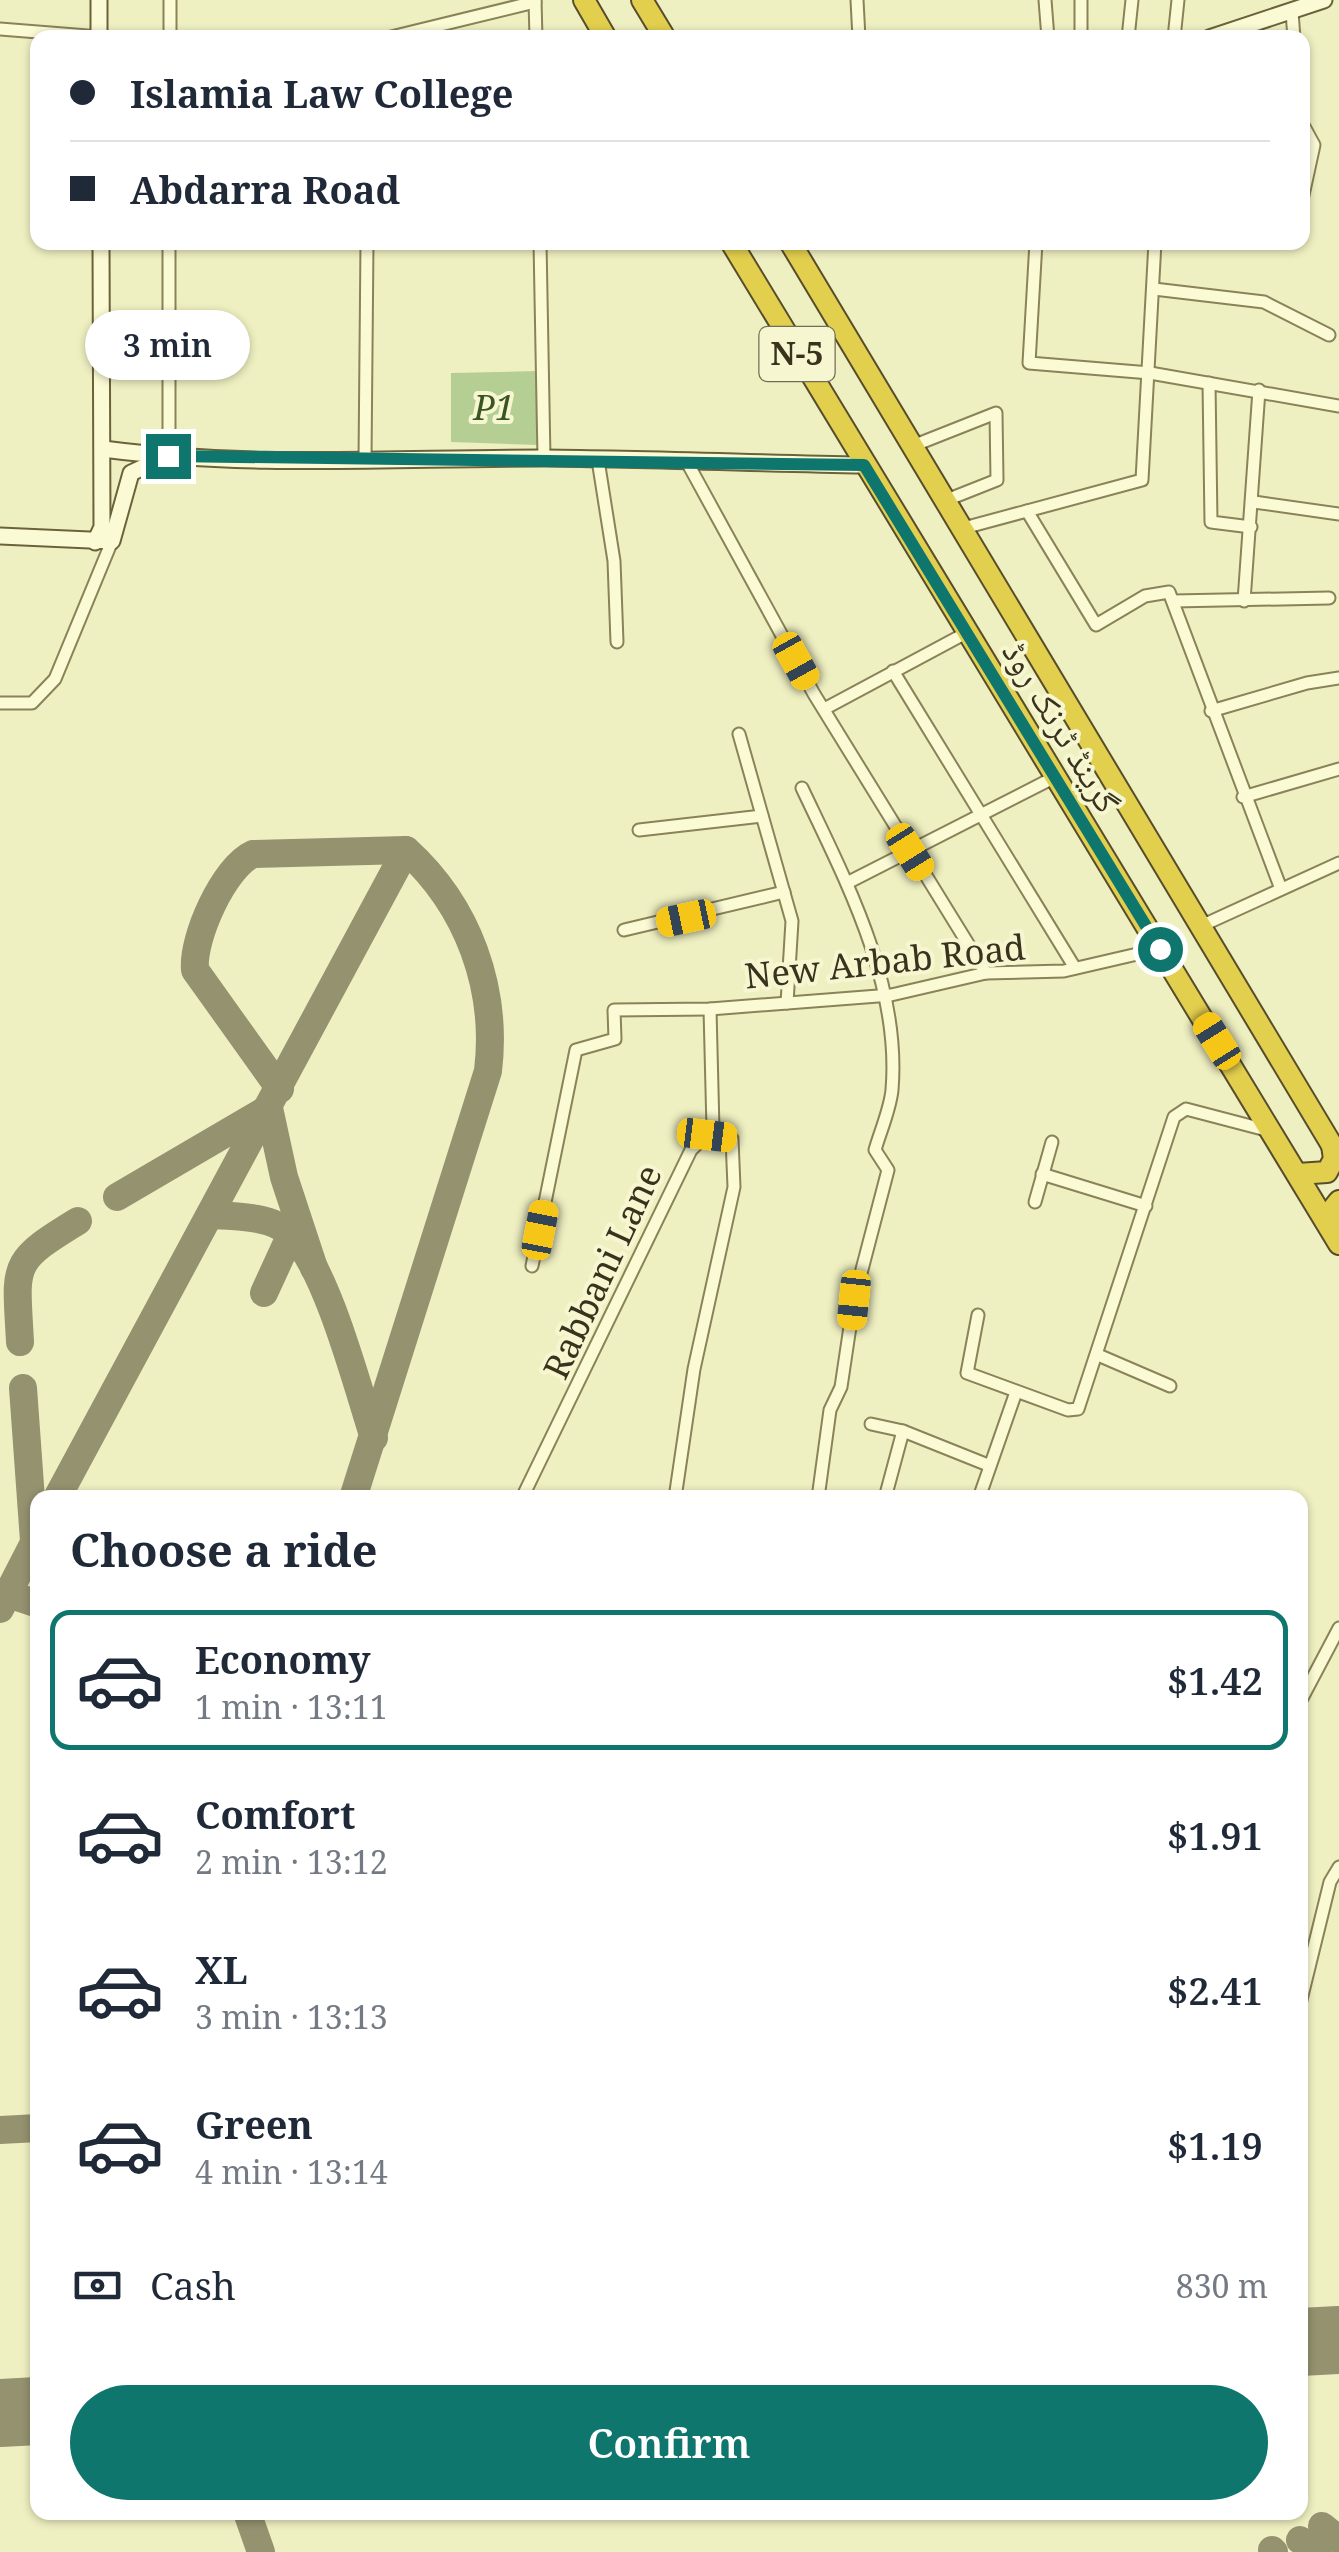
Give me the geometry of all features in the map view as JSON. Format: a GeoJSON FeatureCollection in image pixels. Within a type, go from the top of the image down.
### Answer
{"type":"FeatureCollection","features":[{"type":"Feature","properties":{"kind":"highway"},"geometry":{"type":"LineString","coordinates":[[584,0],[601,30]]}},
{"type":"Feature","properties":{"kind":"highway"},"geometry":{"type":"LineString","coordinates":[[642,0],[660,30]]}},
{"type":"Feature","properties":{"kind":"highway","name":"گرینڈ ٹرنک روڈ"},"geometry":{"type":"LineString","coordinates":[[736,250],[1053,778],[1335,1236]]}},
{"type":"Feature","properties":{"kind":"highway","name":"گرینڈ ٹرنک روڈ"},"geometry":{"type":"LineString","coordinates":[[795,250],[1335,1151]]}},
{"type":"Feature","properties":{"kind":"highway"},"geometry":{"type":"LineString","coordinates":[[1298,1174],[1327,1172],[1335,1151]]}},
{"type":"Feature","properties":{"kind":"highway"},"geometry":{"type":"LineString","coordinates":[[1335,1236],[1331,1212],[1339,1201]]}},
{"type":"Feature","properties":{"kind":"street"},"geometry":{"type":"LineString","coordinates":[[98,0],[99,30]]}},
{"type":"Feature","properties":{"kind":"street"},"geometry":{"type":"LineString","coordinates":[[170,0],[170,30]]}},
{"type":"Feature","properties":{"kind":"street"},"geometry":{"type":"LineString","coordinates":[[857,0],[859,30]]}},
{"type":"Feature","properties":{"kind":"street"},"geometry":{"type":"LineString","coordinates":[[1046,0],[1048,30]]}},
{"type":"Feature","properties":{"kind":"street"},"geometry":{"type":"LineString","coordinates":[[1081,0],[1081,30]]}},
{"type":"Feature","properties":{"kind":"street"},"geometry":{"type":"LineString","coordinates":[[1129,30],[1132,0]]}},
{"type":"Feature","properties":{"kind":"street"},"geometry":{"type":"LineString","coordinates":[[1175,30],[1178,0]]}},
{"type":"Feature","properties":{"kind":"street"},"geometry":{"type":"LineString","coordinates":[[1234,30],[1324,0]]}},
{"type":"Feature","properties":{"kind":"street"},"geometry":{"type":"LineString","coordinates":[[419,30],[535,1],[536,30]]}},
{"type":"Feature","properties":{"kind":"street"},"geometry":{"type":"LineString","coordinates":[[1292,12],[1293,30]]}},
{"type":"Feature","properties":{"kind":"street"},"geometry":{"type":"LineString","coordinates":[[0,30],[30,32]]}},
{"type":"Feature","properties":{"kind":"street"},"geometry":{"type":"LineString","coordinates":[[1310,138],[1314,146],[1310,164]]}},
{"type":"Feature","properties":{"kind":"street"},"geometry":{"type":"LineString","coordinates":[[101,250],[108,455],[103,541]]}},
{"type":"Feature","properties":{"kind":"street"},"geometry":{"type":"LineString","coordinates":[[168,456],[170,250]]}},
{"type":"Feature","properties":{"kind":"street"},"geometry":{"type":"LineString","coordinates":[[365,461],[367,250]]}},
{"type":"Feature","properties":{"kind":"street"},"geometry":{"type":"LineString","coordinates":[[540,250],[544,458]]}},
{"type":"Feature","properties":{"kind":"street"},"geometry":{"type":"LineString","coordinates":[[1036,250],[1029,363],[1150,373],[1339,406]]}},
{"type":"Feature","properties":{"kind":"street"},"geometry":{"type":"LineString","coordinates":[[960,529],[1142,480],[1155,250]]}},
{"type":"Feature","properties":{"kind":"street"},"geometry":{"type":"LineString","coordinates":[[1154,289],[1264,302],[1329,335]]}},
{"type":"Feature","properties":{"kind":"street"},"geometry":{"type":"LineString","coordinates":[[1209,383],[1211,522],[1252,527]]}},
{"type":"Feature","properties":{"kind":"street"},"geometry":{"type":"LineString","coordinates":[[1244,601],[1259,390]]}},
{"type":"Feature","properties":{"kind":"street"},"geometry":{"type":"LineString","coordinates":[[910,446],[996,413],[998,480],[944,502]]}},
{"type":"Feature","properties":{"kind":"street"},"geometry":{"type":"LineString","coordinates":[[108,455],[864,465]]}},
{"type":"Feature","properties":{"kind":"street"},"geometry":{"type":"LineString","coordinates":[[108,455],[132,474]]}},
{"type":"Feature","properties":{"kind":"street"},"geometry":{"type":"LineString","coordinates":[[0,703],[32,703],[56,679],[103,541],[132,474],[168,456]]}},
{"type":"Feature","properties":{"kind":"street"},"geometry":{"type":"LineString","coordinates":[[598,460],[614,560],[617,642]]}},
{"type":"Feature","properties":{"kind":"street"},"geometry":{"type":"LineString","coordinates":[[687,462],[910,852],[986,973]]}},
{"type":"Feature","properties":{"kind":"street"},"geometry":{"type":"LineString","coordinates":[[1254,502],[1339,514]]}},
{"type":"Feature","properties":{"kind":"street"},"geometry":{"type":"LineString","coordinates":[[1027,511],[1096,625],[1145,596],[1169,592],[1210,711],[1281,889]]}},
{"type":"Feature","properties":{"kind":"street"},"geometry":{"type":"LineString","coordinates":[[0,536],[103,541]]}},
{"type":"Feature","properties":{"kind":"street"},"geometry":{"type":"LineString","coordinates":[[1173,602],[1329,598]]}},
{"type":"Feature","properties":{"kind":"street"},"geometry":{"type":"LineString","coordinates":[[826,708],[966,633]]}},
{"type":"Feature","properties":{"kind":"street"},"geometry":{"type":"LineString","coordinates":[[893,670],[1074,968]]}},
{"type":"Feature","properties":{"kind":"street"},"geometry":{"type":"LineString","coordinates":[[1210,711],[1306,683],[1339,678]]}},
{"type":"Feature","properties":{"kind":"street"},"geometry":{"type":"LineString","coordinates":[[739,734],[784,892],[793,938],[787,1003]]}},
{"type":"Feature","properties":{"kind":"street"},"geometry":{"type":"LineString","coordinates":[[1243,797],[1339,769]]}},
{"type":"Feature","properties":{"kind":"street"},"geometry":{"type":"LineString","coordinates":[[847,882],[1053,778]]}},
{"type":"Feature","properties":{"kind":"street"},"geometry":{"type":"LineString","coordinates":[[802,788],[847,882],[886,996],[892,1092],[875,1150],[888,1170],[854,1300],[841,1386],[830,1410],[819,1490]]}},
{"type":"Feature","properties":{"kind":"street"},"geometry":{"type":"LineString","coordinates":[[639,830],[762,816]]}},
{"type":"Feature","properties":{"kind":"street"},"geometry":{"type":"LineString","coordinates":[[1201,926],[1339,863]]}},
{"type":"Feature","properties":{"kind":"street"},"geometry":{"type":"LineString","coordinates":[[624,930],[784,892]]}},
{"type":"Feature","properties":{"kind":"street","name":"New Arbab Road"},"geometry":{"type":"LineString","coordinates":[[532,1266],[576,1050],[615,1039],[614,1010],[710,1009],[886,996],[986,973],[1074,968],[1160,949]]}},
{"type":"Feature","properties":{"kind":"street","name":"Rabbani Lane"},"geometry":{"type":"LineString","coordinates":[[526,1490],[691,1150],[713,1128],[710,1009]]}},
{"type":"Feature","properties":{"kind":"street"},"geometry":{"type":"LineString","coordinates":[[978,1315],[966,1372],[1016,1392],[1078,1409],[1180,1110],[1274,1132]]}},
{"type":"Feature","properties":{"kind":"street"},"geometry":{"type":"LineString","coordinates":[[676,1490],[694,1369],[734,1187],[732,1139],[707,1135]]}},
{"type":"Feature","properties":{"kind":"street"},"geometry":{"type":"LineString","coordinates":[[1035,1202],[1052,1142]]}},
{"type":"Feature","properties":{"kind":"street"},"geometry":{"type":"LineString","coordinates":[[1042,1174],[1146,1206]]}},
{"type":"Feature","properties":{"kind":"street"},"geometry":{"type":"LineString","coordinates":[[1098,1355],[1170,1386]]}},
{"type":"Feature","properties":{"kind":"street"},"geometry":{"type":"LineString","coordinates":[[982,1490],[1016,1392]]}},
{"type":"Feature","properties":{"kind":"street"},"geometry":{"type":"LineString","coordinates":[[871,1424],[903,1431],[988,1465]]}},
{"type":"Feature","properties":{"kind":"street"},"geometry":{"type":"LineString","coordinates":[[887,1490],[903,1431]]}},
{"type":"Feature","properties":{"kind":"street"},"geometry":{"type":"LineString","coordinates":[[1308,1687],[1339,1628]]}},
{"type":"Feature","properties":{"kind":"street"},"geometry":{"type":"LineString","coordinates":[[1308,1971],[1330,1882],[1339,1867]]}},
{"type":"Feature","properties":{"kind":"green space","name":"P1"},"geometry":{"type":"Polygon","coordinates":[[[538,371],[537,445],[451,442],[451,373],[538,371]]]}},
{"type":"Feature","properties":{"kind":"taxiway"},"geometry":{"type":"LineString","coordinates":[[280,1089],[195,970],[199,940],[212,905],[231,873],[253,854],[406,850],[446,896],[474,950],[488,1009],[488,1071],[356,1490]]}},
{"type":"Feature","properties":{"kind":"taxiway"},"geometry":{"type":"LineString","coordinates":[[61,1490],[406,850]]}},
{"type":"Feature","properties":{"kind":"taxiway"},"geometry":{"type":"LineString","coordinates":[[117,1197],[269,1108],[284,1177],[314,1268]]}},
{"type":"Feature","properties":{"kind":"taxiway"},"geometry":{"type":"LineString","coordinates":[[210,1215],[275,1224],[292,1235],[305,1251],[329,1301],[374,1438]]}},
{"type":"Feature","properties":{"kind":"taxiway"},"geometry":{"type":"LineString","coordinates":[[20,1342],[18,1281],[22,1268],[39,1247],[78,1221]]}},
{"type":"Feature","properties":{"kind":"taxiway"},"geometry":{"type":"LineString","coordinates":[[264,1293],[291,1234]]}},
{"type":"Feature","properties":{"kind":"taxiway"},"geometry":{"type":"LineString","coordinates":[[23,1388],[30,1490]]}},
{"type":"Feature","properties":{"kind":"taxiway"},"geometry":{"type":"LineString","coordinates":[[0,1609],[30,1551]]}},
{"type":"Feature","properties":{"kind":"taxiway"},"geometry":{"type":"LineString","coordinates":[[8,1594],[30,1601]]}},
{"type":"Feature","properties":{"kind":"taxiway"},"geometry":{"type":"LineString","coordinates":[[0,2130],[30,2128]]}},
{"type":"Feature","properties":{"kind":"taxiway"},"geometry":{"type":"LineString","coordinates":[[250,2520],[261,2552]]}},
{"type":"Feature","properties":{"kind":"taxiway"},"geometry":{"type":"LineString","coordinates":[[1322,2526],[1339,2540]]}},
{"type":"Feature","properties":{"kind":"taxiway"},"geometry":{"type":"LineString","coordinates":[[1300,2540],[1317,2552]]}},
{"type":"Feature","properties":{"kind":"runway"},"geometry":{"type":"LineString","coordinates":[[1308,2342],[1339,2340]]}},
{"type":"Feature","properties":{"kind":"runway"},"geometry":{"type":"LineString","coordinates":[[0,2413],[30,2411]]}},
{"type":"Feature","properties":{"kind":"route"},"geometry":{"type":"LineString","coordinates":[[168,456],[864,465],[1160,949]]}}]}
